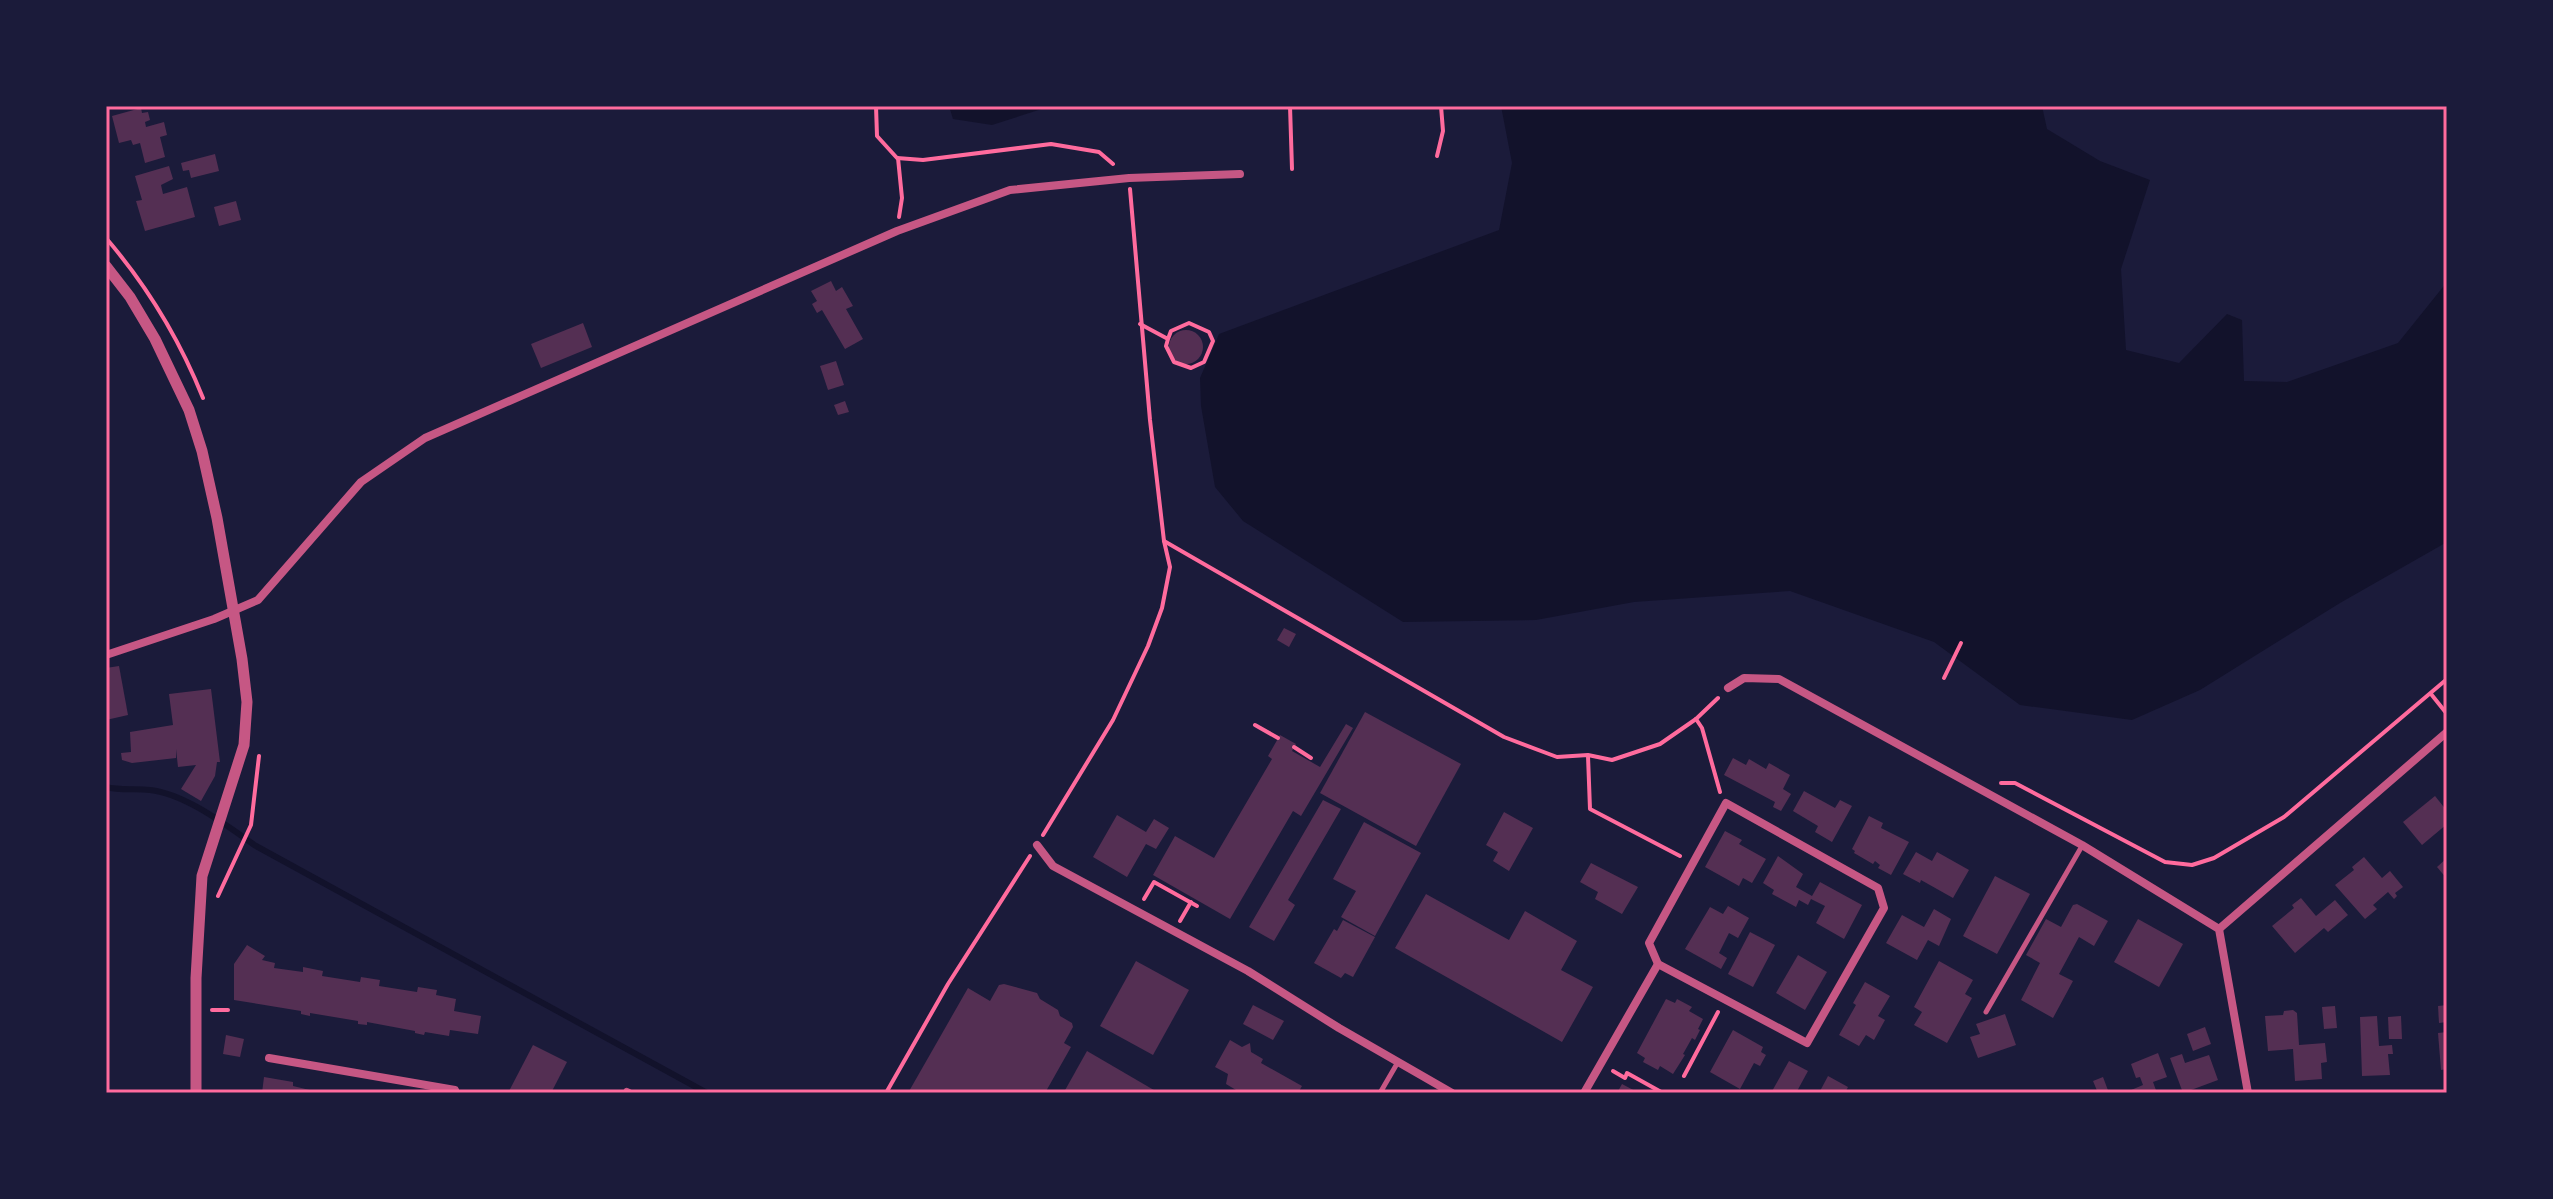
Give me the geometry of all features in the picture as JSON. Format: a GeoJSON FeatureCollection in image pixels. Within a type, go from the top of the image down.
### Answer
{"type":"FeatureCollection","features":[{"type":"Feature","properties":{"kind":"street"},"geometry":{"type":"LineString","coordinates":[[106,655],[258,600],[361,482],[425,438],[897,231],[1010,190],[1129,178],[1240,174]]}},
{"type":"Feature","properties":{"kind":"street"},"geometry":{"type":"LineString","coordinates":[[106,266],[149,329],[186,401],[202,451],[217,518],[244,673],[244,745],[202,876],[198,913],[196,1093]]}},
{"type":"Feature","properties":{"kind":"street"},"geometry":{"type":"LineString","coordinates":[[1728,688],[1744,678],[1779,679],[2082,845],[2219,929],[2248,1093]]}},
{"type":"Feature","properties":{"kind":"street"},"geometry":{"type":"LineString","coordinates":[[2219,929],[2443,736],[2447,748]]}},
{"type":"Feature","properties":{"kind":"street"},"geometry":{"type":"LineString","coordinates":[[1726,803],[1878,888],[1884,908],[1807,1043],[1658,964],[1649,943],[1726,803]]}},
{"type":"Feature","properties":{"kind":"street"},"geometry":{"type":"LineString","coordinates":[[1037,845],[1053,866],[1248,971],[1452,1093]]}},
{"type":"Feature","properties":{"kind":"street"},"geometry":{"type":"LineString","coordinates":[[1584,1093],[1658,964]]}},
{"type":"Feature","properties":{"kind":"street"},"geometry":{"type":"LineString","coordinates":[[269,1058],[455,1090],[456,1093]]}},
{"type":"Feature","properties":{"kind":"lane"},"geometry":{"type":"LineString","coordinates":[[1986,1012],[2082,845]]}},
{"type":"Feature","properties":{"kind":"lane"},"geometry":{"type":"LineString","coordinates":[[1380,1093],[1399,1062]]}},
{"type":"Feature","properties":{"kind":"path"},"geometry":{"type":"LineString","coordinates":[[876,106],[877,136],[897,158],[902,198],[897,231]]}},
{"type":"Feature","properties":{"kind":"path"},"geometry":{"type":"LineString","coordinates":[[1290,106],[1292,169]]}},
{"type":"Feature","properties":{"kind":"path"},"geometry":{"type":"LineString","coordinates":[[1437,156],[1443,131],[1441,106]]}},
{"type":"Feature","properties":{"kind":"path"},"geometry":{"type":"LineString","coordinates":[[886,1093],[948,984],[1113,720],[1148,646],[1162,608],[1170,567],[1164,541],[1140,324],[1129,178],[1099,152],[1051,144],[923,160],[897,158]]}},
{"type":"Feature","properties":{"kind":"path"},"geometry":{"type":"LineString","coordinates":[[1189,323],[1209,332],[1213,341],[1204,362],[1191,368],[1174,362],[1166,346],[1168,339],[1171,331],[1189,323]]}},
{"type":"Feature","properties":{"kind":"path"},"geometry":{"type":"LineString","coordinates":[[1140,324],[1168,339]]}},
{"type":"Feature","properties":{"kind":"path"},"geometry":{"type":"LineString","coordinates":[[1164,541],[1504,737],[1557,757],[1588,755],[1612,760],[1660,744],[1696,719],[1728,688]]}},
{"type":"Feature","properties":{"kind":"path"},"geometry":{"type":"LineString","coordinates":[[1944,678],[1961,643]]}},
{"type":"Feature","properties":{"kind":"path"},"geometry":{"type":"LineString","coordinates":[[2000,783],[2015,783],[2165,862],[2192,865],[2214,858],[2284,817],[2447,679]]}},
{"type":"Feature","properties":{"kind":"path"},"geometry":{"type":"LineString","coordinates":[[2431,693],[2447,714]]}},
{"type":"Feature","properties":{"kind":"path"},"geometry":{"type":"LineString","coordinates":[[1696,719],[1702,728],[1716,784],[1726,803]]}},
{"type":"Feature","properties":{"kind":"path"},"geometry":{"type":"LineString","coordinates":[[1255,725],[1278,738]]}},
{"type":"Feature","properties":{"kind":"path"},"geometry":{"type":"LineString","coordinates":[[1294,747],[1311,758]]}},
{"type":"Feature","properties":{"kind":"path"},"geometry":{"type":"LineString","coordinates":[[1588,755],[1590,809],[1693,863]]}},
{"type":"Feature","properties":{"kind":"path"},"geometry":{"type":"LineString","coordinates":[[216,899],[239,856],[251,825]]}},
{"type":"Feature","properties":{"kind":"path"},"geometry":{"type":"LineString","coordinates":[[1137,911],[1154,882],[1197,906]]}},
{"type":"Feature","properties":{"kind":"path"},"geometry":{"type":"LineString","coordinates":[[1187,909],[1191,902]]}},
{"type":"Feature","properties":{"kind":"path"},"geometry":{"type":"LineString","coordinates":[[1684,1076],[1724,999]]}},
{"type":"Feature","properties":{"kind":"path"},"geometry":{"type":"LineString","coordinates":[[212,1023],[212,1010],[228,1010]]}},
{"type":"Feature","properties":{"kind":"path"},"geometry":{"type":"LineString","coordinates":[[1618,1074],[1625,1078],[1627,1073],[1663,1093]]}},
{"type":"Feature","properties":{"kind":"shaded area"},"geometry":{"type":"Polygon","coordinates":[[[949,106],[1051,106],[992,125],[953,119],[949,106]]]}},
{"type":"Feature","properties":{"kind":"shaded area"},"geometry":{"type":"Polygon","coordinates":[[[1501,106],[2042,106],[2047,129],[2100,161],[2150,180],[2121,269],[2126,350],[2179,363],[2227,314],[2242,320],[2244,381],[2287,382],[2398,343],[2447,282],[2447,542],[2340,603],[2200,690],[2132,720],[2020,705],[1934,642],[1790,591],[1634,602],[1536,620],[1403,622],[1243,521],[1215,487],[1201,406],[1200,378],[1219,334],[1499,230],[1512,163],[1501,106]]]}},
{"type":"Feature","properties":{"kind":"building"},"geometry":{"type":"Polygon","coordinates":[[[141,108],[142,113],[148,112],[150,120],[145,122],[146,127],[164,122],[167,135],[160,137],[165,157],[145,163],[140,143],[133,145],[131,140],[119,143],[112,116],[141,108]]]}},
{"type":"Feature","properties":{"kind":"building"},"geometry":{"type":"Polygon","coordinates":[[[215,154],[219,171],[191,178],[189,170],[183,171],[181,163],[215,154]]]}},
{"type":"Feature","properties":{"kind":"building"},"geometry":{"type":"Polygon","coordinates":[[[169,166],[173,179],[161,185],[163,194],[187,187],[195,217],[145,231],[136,201],[142,200],[135,176],[169,166]]]}},
{"type":"Feature","properties":{"kind":"building"},"geometry":{"type":"Polygon","coordinates":[[[236,201],[241,220],[219,226],[214,207],[236,201]]]}},
{"type":"Feature","properties":{"kind":"building"},"geometry":{"type":"Polygon","coordinates":[[[831,281],[836,291],[842,287],[853,306],[846,309],[863,339],[845,349],[822,310],[817,313],[812,304],[817,301],[811,291],[831,281]]]}},
{"type":"Feature","properties":{"kind":"building"},"geometry":{"type":"Polygon","coordinates":[[[583,323],[592,347],[541,368],[531,344],[583,323]]]}},
{"type":"Feature","properties":{"kind":"building"},"geometry":{"type":"Polygon","coordinates":[[[1186,330],[1198,335],[1203,347],[1198,359],[1186,364],[1174,359],[1169,347],[1174,335],[1186,330]]]}},
{"type":"Feature","properties":{"kind":"building"},"geometry":{"type":"Polygon","coordinates":[[[836,361],[844,385],[828,390],[820,366],[836,361]]]}},
{"type":"Feature","properties":{"kind":"building"},"geometry":{"type":"Polygon","coordinates":[[[845,401],[849,412],[838,415],[834,405],[845,401]]]}},
{"type":"Feature","properties":{"kind":"building"},"geometry":{"type":"Polygon","coordinates":[[[1284,628],[1296,634],[1289,647],[1277,640],[1284,628]]]}},
{"type":"Feature","properties":{"kind":"building"},"geometry":{"type":"Polygon","coordinates":[[[119,666],[128,715],[106,720],[106,668],[119,666]]]}},
{"type":"Feature","properties":{"kind":"building"},"geometry":{"type":"Polygon","coordinates":[[[211,689],[220,762],[217,762],[215,776],[201,801],[181,789],[196,765],[178,767],[176,749],[176,758],[132,763],[122,760],[121,753],[131,752],[130,732],[173,725],[169,694],[211,689]]]}},
{"type":"Feature","properties":{"kind":"building"},"geometry":{"type":"Polygon","coordinates":[[[1365,712],[1461,764],[1416,846],[1320,793],[1365,712]]]}},
{"type":"Feature","properties":{"kind":"building"},"geometry":{"type":"Polygon","coordinates":[[[1346,724],[1353,728],[1301,816],[1293,811],[1230,919],[1153,875],[1175,836],[1214,858],[1272,759],[1268,756],[1280,735],[1296,744],[1292,751],[1320,767],[1346,724]]]}},
{"type":"Feature","properties":{"kind":"building"},"geometry":{"type":"Polygon","coordinates":[[[1733,758],[1746,765],[1749,759],[1766,769],[1769,763],[1790,775],[1783,789],[1791,794],[1781,811],[1773,807],[1775,802],[1724,775],[1733,758]]]}},
{"type":"Feature","properties":{"kind":"building"},"geometry":{"type":"Polygon","coordinates":[[[1804,791],[1835,808],[1840,800],[1852,806],[1832,842],[1815,832],[1818,826],[1793,811],[1804,791]]]}},
{"type":"Feature","properties":{"kind":"building"},"geometry":{"type":"Polygon","coordinates":[[[2435,796],[2447,811],[2447,824],[2422,845],[2403,822],[2435,796]]]}},
{"type":"Feature","properties":{"kind":"building"},"geometry":{"type":"Polygon","coordinates":[[[1323,800],[1341,809],[1288,900],[1295,905],[1274,941],[1249,927],[1323,800]]]}},
{"type":"Feature","properties":{"kind":"building"},"geometry":{"type":"Polygon","coordinates":[[[1504,812],[1533,828],[1509,871],[1493,861],[1498,852],[1486,845],[1504,812]]]}},
{"type":"Feature","properties":{"kind":"building"},"geometry":{"type":"Polygon","coordinates":[[[1117,815],[1146,832],[1154,819],[1169,828],[1156,849],[1146,844],[1127,877],[1093,857],[1117,815]]]}},
{"type":"Feature","properties":{"kind":"building"},"geometry":{"type":"Polygon","coordinates":[[[1869,816],[1883,823],[1881,828],[1909,842],[1891,875],[1878,868],[1880,865],[1875,861],[1873,864],[1852,849],[1869,816]]]}},
{"type":"Feature","properties":{"kind":"building"},"geometry":{"type":"Polygon","coordinates":[[[1364,822],[1421,853],[1375,936],[1341,917],[1356,891],[1333,879],[1364,822]]]}},
{"type":"Feature","properties":{"kind":"building"},"geometry":{"type":"Polygon","coordinates":[[[1725,831],[1742,840],[1739,844],[1766,859],[1752,883],[1743,878],[1739,886],[1705,867],[1725,831]]]}},
{"type":"Feature","properties":{"kind":"building"},"geometry":{"type":"Polygon","coordinates":[[[1916,852],[1932,861],[1937,852],[1969,870],[1953,898],[1903,874],[1916,852]]]}},
{"type":"Feature","properties":{"kind":"building"},"geometry":{"type":"Polygon","coordinates":[[[1778,856],[1803,874],[1796,887],[1812,896],[1820,882],[1862,905],[1844,939],[1816,923],[1825,906],[1811,899],[1808,905],[1799,900],[1796,907],[1772,894],[1774,890],[1763,883],[1778,856]]]}},
{"type":"Feature","properties":{"kind":"building"},"geometry":{"type":"Polygon","coordinates":[[[2364,857],[2382,878],[2390,871],[2403,887],[2395,893],[2397,896],[2394,899],[2388,892],[2373,905],[2377,909],[2365,919],[2335,885],[2354,870],[2352,867],[2364,857]]]}},
{"type":"Feature","properties":{"kind":"building"},"geometry":{"type":"Polygon","coordinates":[[[2447,858],[2447,879],[2437,867],[2447,858]]]}},
{"type":"Feature","properties":{"kind":"building"},"geometry":{"type":"Polygon","coordinates":[[[1591,863],[1638,887],[1622,914],[1595,899],[1598,892],[1580,882],[1591,863]]]}},
{"type":"Feature","properties":{"kind":"building"},"geometry":{"type":"Polygon","coordinates":[[[1995,876],[2030,894],[1997,954],[1963,936],[1995,876]]]}},
{"type":"Feature","properties":{"kind":"building"},"geometry":{"type":"Polygon","coordinates":[[[1426,894],[1509,940],[1525,911],[1577,941],[1561,970],[1593,987],[1562,1042],[1395,948],[1426,894]]]}},
{"type":"Feature","properties":{"kind":"building"},"geometry":{"type":"Polygon","coordinates":[[[2301,898],[2316,916],[2335,900],[2348,915],[2328,932],[2324,928],[2295,953],[2272,926],[2301,898]]]}},
{"type":"Feature","properties":{"kind":"building"},"geometry":{"type":"Polygon","coordinates":[[[2077,904],[2108,921],[2094,946],[2079,937],[2059,974],[2073,981],[2053,1018],[2021,1000],[2040,963],[2026,955],[2046,919],[2061,927],[2073,905],[2077,904]]]}},
{"type":"Feature","properties":{"kind":"building"},"geometry":{"type":"Polygon","coordinates":[[[1728,906],[1749,918],[1738,938],[1729,933],[1719,953],[1727,958],[1721,969],[1685,949],[1710,907],[1723,914],[1728,906]]]}},
{"type":"Feature","properties":{"kind":"building"},"geometry":{"type":"Polygon","coordinates":[[[1934,909],[1951,919],[1939,946],[1928,940],[1917,960],[1886,943],[1902,915],[1924,927],[1934,909]]]}},
{"type":"Feature","properties":{"kind":"building"},"geometry":{"type":"Polygon","coordinates":[[[2138,919],[2183,944],[2159,987],[2114,962],[2138,919]]]}},
{"type":"Feature","properties":{"kind":"building"},"geometry":{"type":"Polygon","coordinates":[[[1343,920],[1375,937],[1353,977],[1345,973],[1341,978],[1314,963],[1334,929],[1337,931],[1343,920]]]}},
{"type":"Feature","properties":{"kind":"building"},"geometry":{"type":"Polygon","coordinates":[[[1750,932],[1775,945],[1753,987],[1728,974],[1750,932]]]}},
{"type":"Feature","properties":{"kind":"building"},"geometry":{"type":"Polygon","coordinates":[[[247,945],[265,956],[262,960],[275,963],[274,968],[303,972],[303,967],[323,971],[322,976],[360,982],[361,977],[380,980],[379,986],[417,992],[418,987],[437,990],[436,995],[456,999],[454,1011],[481,1016],[478,1034],[450,1030],[449,1036],[425,1032],[424,1035],[367,1022],[367,1025],[358,1024],[358,1021],[310,1013],[310,1016],[301,1014],[301,1011],[234,1000],[234,964],[247,945]]]}},
{"type":"Feature","properties":{"kind":"building"},"geometry":{"type":"Polygon","coordinates":[[[1798,955],[1827,972],[1805,1010],[1776,993],[1798,955]]]}},
{"type":"Feature","properties":{"kind":"building"},"geometry":{"type":"Polygon","coordinates":[[[1136,961],[1189,990],[1153,1055],[1100,1026],[1136,961]]]}},
{"type":"Feature","properties":{"kind":"building"},"geometry":{"type":"Polygon","coordinates":[[[1939,961],[1973,980],[1965,994],[1972,998],[1947,1043],[1914,1025],[1922,1012],[1914,1007],[1939,961]]]}},
{"type":"Feature","properties":{"kind":"building"},"geometry":{"type":"Polygon","coordinates":[[[1865,982],[1890,996],[1878,1016],[1885,1020],[1874,1040],[1866,1035],[1859,1046],[1839,1035],[1865,982]]]}},
{"type":"Feature","properties":{"kind":"building"},"geometry":{"type":"Polygon","coordinates":[[[999,985],[1037,993],[1040,999],[1072,1023],[1073,1027],[1064,1043],[1071,1047],[1045,1093],[908,1093],[968,988],[990,1001],[999,985]]]}},
{"type":"Feature","properties":{"kind":"building"},"geometry":{"type":"Polygon","coordinates":[[[1666,999],[1675,1003],[1677,999],[1692,1007],[1689,1011],[1703,1019],[1695,1040],[1692,1038],[1673,1074],[1660,1066],[1658,1070],[1643,1062],[1645,1058],[1637,1053],[1666,999]]]}},
{"type":"Feature","properties":{"kind":"building"},"geometry":{"type":"Polygon","coordinates":[[[1253,1005],[1284,1021],[1273,1040],[1243,1024],[1253,1005]]]}},
{"type":"Feature","properties":{"kind":"building"},"geometry":{"type":"Polygon","coordinates":[[[2447,1005],[2447,1022],[2439,1023],[2438,1006],[2447,1005]]]}},
{"type":"Feature","properties":{"kind":"building"},"geometry":{"type":"Polygon","coordinates":[[[2335,1006],[2337,1028],[2324,1029],[2322,1007],[2335,1006]]]}},
{"type":"Feature","properties":{"kind":"building"},"geometry":{"type":"Polygon","coordinates":[[[2284,1011],[2297,1013],[2299,1045],[2325,1043],[2327,1062],[2321,1063],[2322,1079],[2295,1081],[2293,1049],[2268,1051],[2265,1016],[2283,1015],[2284,1011]]]}},
{"type":"Feature","properties":{"kind":"building"},"geometry":{"type":"Polygon","coordinates":[[[2005,1014],[2016,1045],[1978,1058],[1970,1037],[1980,1034],[1976,1024],[2005,1014]]]}},
{"type":"Feature","properties":{"kind":"building"},"geometry":{"type":"Polygon","coordinates":[[[2377,1016],[2379,1046],[2392,1045],[2393,1054],[2388,1054],[2390,1075],[2362,1076],[2360,1017],[2377,1016]]]}},
{"type":"Feature","properties":{"kind":"building"},"geometry":{"type":"Polygon","coordinates":[[[2401,1016],[2402,1039],[2389,1039],[2388,1017],[2401,1016]]]}},
{"type":"Feature","properties":{"kind":"building"},"geometry":{"type":"Polygon","coordinates":[[[2205,1027],[2211,1044],[2193,1051],[2187,1034],[2205,1027]]]}},
{"type":"Feature","properties":{"kind":"building"},"geometry":{"type":"Polygon","coordinates":[[[1733,1030],[1763,1047],[1761,1052],[1766,1055],[1760,1066],[1754,1063],[1740,1089],[1710,1072],[1733,1030]]]}},
{"type":"Feature","properties":{"kind":"building"},"geometry":{"type":"Polygon","coordinates":[[[2447,1032],[2447,1069],[2441,1070],[2438,1033],[2447,1032]]]}},
{"type":"Feature","properties":{"kind":"building"},"geometry":{"type":"Polygon","coordinates":[[[226,1035],[244,1039],[240,1057],[223,1054],[226,1035]]]}},
{"type":"Feature","properties":{"kind":"building"},"geometry":{"type":"Polygon","coordinates":[[[1230,1040],[1242,1047],[1250,1043],[1251,1052],[1263,1059],[1261,1063],[1302,1086],[1298,1093],[1241,1093],[1226,1084],[1228,1074],[1215,1067],[1230,1040]]]}},
{"type":"Feature","properties":{"kind":"building"},"geometry":{"type":"Polygon","coordinates":[[[533,1045],[567,1062],[551,1093],[508,1093],[533,1045]]]}},
{"type":"Feature","properties":{"kind":"building"},"geometry":{"type":"Polygon","coordinates":[[[1087,1051],[1159,1093],[1064,1092],[1087,1051]]]}},
{"type":"Feature","properties":{"kind":"building"},"geometry":{"type":"Polygon","coordinates":[[[2158,1053],[2167,1077],[2153,1082],[2157,1093],[2124,1093],[2143,1085],[2140,1077],[2136,1078],[2131,1064],[2158,1053]]]}},
{"type":"Feature","properties":{"kind":"building"},"geometry":{"type":"Polygon","coordinates":[[[2182,1054],[2185,1063],[2209,1055],[2218,1080],[2183,1093],[2170,1058],[2182,1054]]]}},
{"type":"Feature","properties":{"kind":"building"},"geometry":{"type":"Polygon","coordinates":[[[1789,1061],[1808,1071],[1796,1093],[1771,1093],[1789,1061]]]}},
{"type":"Feature","properties":{"kind":"building"},"geometry":{"type":"Polygon","coordinates":[[[1828,1076],[1848,1087],[1845,1093],[1819,1093],[1828,1076]]]}},
{"type":"Feature","properties":{"kind":"building"},"geometry":{"type":"Polygon","coordinates":[[[264,1077],[293,1082],[293,1086],[322,1093],[262,1093],[264,1077]]]}},
{"type":"Feature","properties":{"kind":"building"},"geometry":{"type":"Polygon","coordinates":[[[2103,1077],[2109,1093],[2098,1093],[2093,1081],[2103,1077]]]}},
{"type":"Feature","properties":{"kind":"building"},"geometry":{"type":"Polygon","coordinates":[[[1622,1084],[1639,1093],[1617,1093],[1622,1084]]]}},
{"type":"Feature","properties":{"kind":"waterway"},"geometry":{"type":"LineString","coordinates":[[106,787],[150,790],[192,804],[256,846],[707,1093]]}}]}
